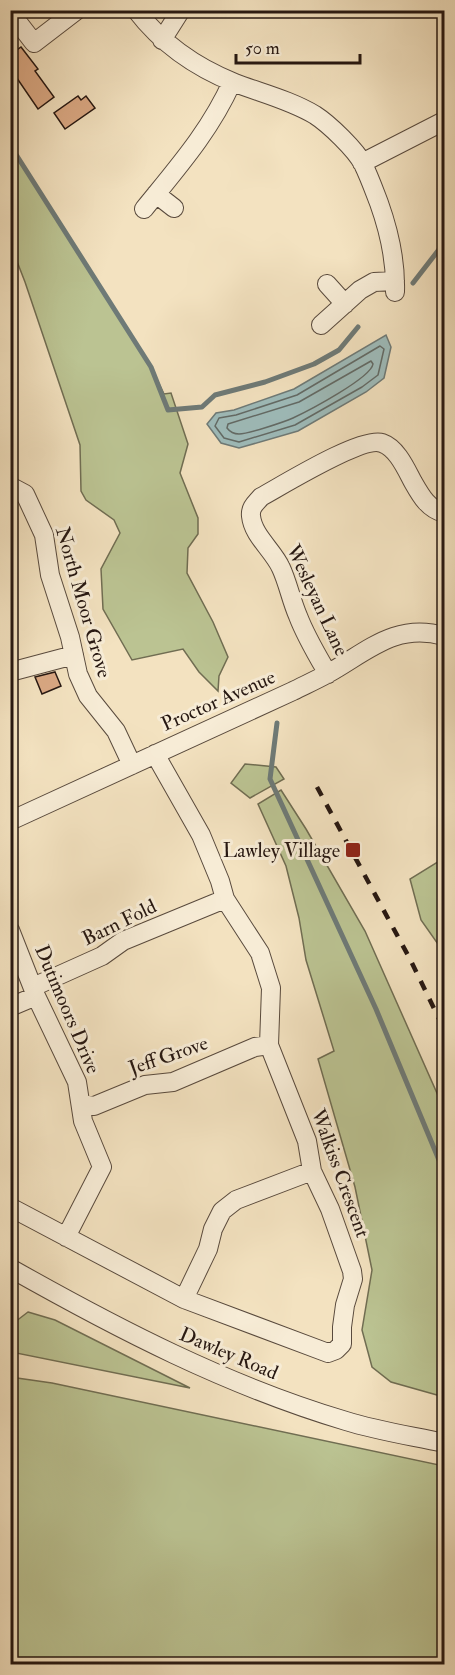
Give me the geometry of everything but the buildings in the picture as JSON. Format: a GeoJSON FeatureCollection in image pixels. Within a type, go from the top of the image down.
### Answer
{"type":"FeatureCollection","features":[{"type":"Feature","properties":{"kind":"street"},"geometry":{"type":"LineString","coordinates":[[16,21],[34,43],[77,10]]}},
{"type":"Feature","properties":{"kind":"street"},"geometry":{"type":"LineString","coordinates":[[136,10],[162,40],[198,65],[232,82],[295,105],[317,117],[362,163],[386,224],[391,243],[395,287],[374,282],[360,290],[321,325]]}},
{"type":"Feature","properties":{"kind":"street"},"geometry":{"type":"LineString","coordinates":[[162,40],[181,10]]}},
{"type":"Feature","properties":{"kind":"street"},"geometry":{"type":"LineString","coordinates":[[144,208],[207,130],[232,82]]}},
{"type":"Feature","properties":{"kind":"street"},"geometry":{"type":"LineString","coordinates":[[362,163],[444,122]]}},
{"type":"Feature","properties":{"kind":"street"},"geometry":{"type":"LineString","coordinates":[[156,194],[174,208]]}},
{"type":"Feature","properties":{"kind":"street"},"geometry":{"type":"LineString","coordinates":[[327,284],[345,304]]}},
{"type":"Feature","properties":{"kind":"street","name":"Wesleyan Lane"},"geometry":{"type":"LineString","coordinates":[[328,674],[304,632],[282,569],[251,520],[250,512],[253,506],[261,497],[351,449],[382,443],[398,456],[429,506],[444,513]]}},
{"type":"Feature","properties":{"kind":"street","name":"North Moor Grove"},"geometry":{"type":"LineString","coordinates":[[10,486],[25,494],[44,535],[50,575],[70,637],[78,674],[88,696],[116,731],[132,765]]}},
{"type":"Feature","properties":{"kind":"street","name":"Proctor Avenue"},"geometry":{"type":"LineString","coordinates":[[10,821],[328,674],[361,651],[388,638],[408,633],[431,632],[444,636]]}},
{"type":"Feature","properties":{"kind":"street"},"geometry":{"type":"LineString","coordinates":[[10,672],[74,655]]}},
{"type":"Feature","properties":{"kind":"street","name":"Walkiss Crescent"},"geometry":{"type":"LineString","coordinates":[[10,1207],[184,1299],[328,1353],[336,1350],[342,1344],[342,1327],[353,1279],[352,1271],[330,1209],[312,1170],[308,1141],[269,1046],[271,988],[260,953],[225,899],[201,835],[155,754]]}},
{"type":"Feature","properties":{"kind":"street","name":"Barn Fold"},"geometry":{"type":"LineString","coordinates":[[35,992],[102,956],[123,941],[225,899]]}},
{"type":"Feature","properties":{"kind":"street","name":"Dutimoors Drive"},"geometry":{"type":"LineString","coordinates":[[10,930],[35,992],[77,1082],[83,1121],[102,1167],[66,1237]]}},
{"type":"Feature","properties":{"kind":"street"},"geometry":{"type":"LineString","coordinates":[[10,1007],[35,992]]}},
{"type":"Feature","properties":{"kind":"street","name":"Jeff Grove"},"geometry":{"type":"LineString","coordinates":[[81,1104],[94,1106],[145,1085],[173,1082],[255,1047],[269,1046]]}},
{"type":"Feature","properties":{"kind":"street"},"geometry":{"type":"LineString","coordinates":[[184,1299],[208,1249],[213,1229],[222,1211],[236,1200],[312,1170]]}},
{"type":"Feature","properties":{"kind":"street","name":"Dawley Road"},"geometry":{"type":"LineString","coordinates":[[10,1268],[130,1333],[226,1379],[348,1422],[444,1443]]}},
{"type":"Feature","properties":{"kind":"green space"},"geometry":{"type":"Polygon","coordinates":[[[11,145],[151,367],[164,394],[171,393],[188,444],[180,473],[198,518],[198,534],[188,548],[187,573],[213,622],[228,657],[219,676],[218,691],[199,672],[183,649],[132,660],[103,609],[101,569],[120,533],[114,520],[86,500],[81,491],[80,445],[11,246],[11,145]]]}},
{"type":"Feature","properties":{"kind":"green space"},"geometry":{"type":"Polygon","coordinates":[[[245,764],[276,767],[284,779],[250,798],[231,783],[245,764]]]}},
{"type":"Feature","properties":{"kind":"green space"},"geometry":{"type":"Polygon","coordinates":[[[281,790],[365,931],[444,1109],[444,1397],[391,1382],[372,1367],[362,1330],[372,1270],[355,1187],[318,1059],[334,1051],[306,960],[299,918],[286,866],[258,804],[281,790]]]}},
{"type":"Feature","properties":{"kind":"green space"},"geometry":{"type":"Polygon","coordinates":[[[444,858],[444,946],[440,947],[421,920],[410,879],[444,858]]]}},
{"type":"Feature","properties":{"kind":"green space"},"geometry":{"type":"Polygon","coordinates":[[[28,1312],[55,1320],[190,1388],[11,1352],[11,1325],[28,1312]]]}},
{"type":"Feature","properties":{"kind":"green space"},"geometry":{"type":"Polygon","coordinates":[[[10,1377],[52,1383],[444,1466],[444,1664],[11,1664],[10,1377]]]}},
{"type":"Feature","properties":{"kind":"water"},"geometry":{"type":"Polygon","coordinates":[[[386,335],[391,347],[384,378],[366,392],[298,431],[239,448],[221,443],[207,424],[216,413],[234,410],[294,389],[386,335]]]}},
{"type":"Feature","properties":{"kind":"waterway"},"geometry":{"type":"LineString","coordinates":[[10,145],[151,367],[168,410],[202,407],[215,395],[265,382],[314,364],[339,350],[358,327]]}},
{"type":"Feature","properties":{"kind":"waterway"},"geometry":{"type":"LineString","coordinates":[[413,283],[444,243]]}},
{"type":"Feature","properties":{"kind":"waterway"},"geometry":{"type":"LineString","coordinates":[[277,723],[270,779],[376,1009],[444,1172]]}},
{"type":"Feature","properties":{"kind":"railway"},"geometry":{"type":"LineString","coordinates":[[317,787],[410,959],[444,1029]]}},
{"type":"Feature","properties":{"kind":"place","name":"Lawley Village"},"geometry":{"type":"Point","coordinates":[353,850]}}]}
